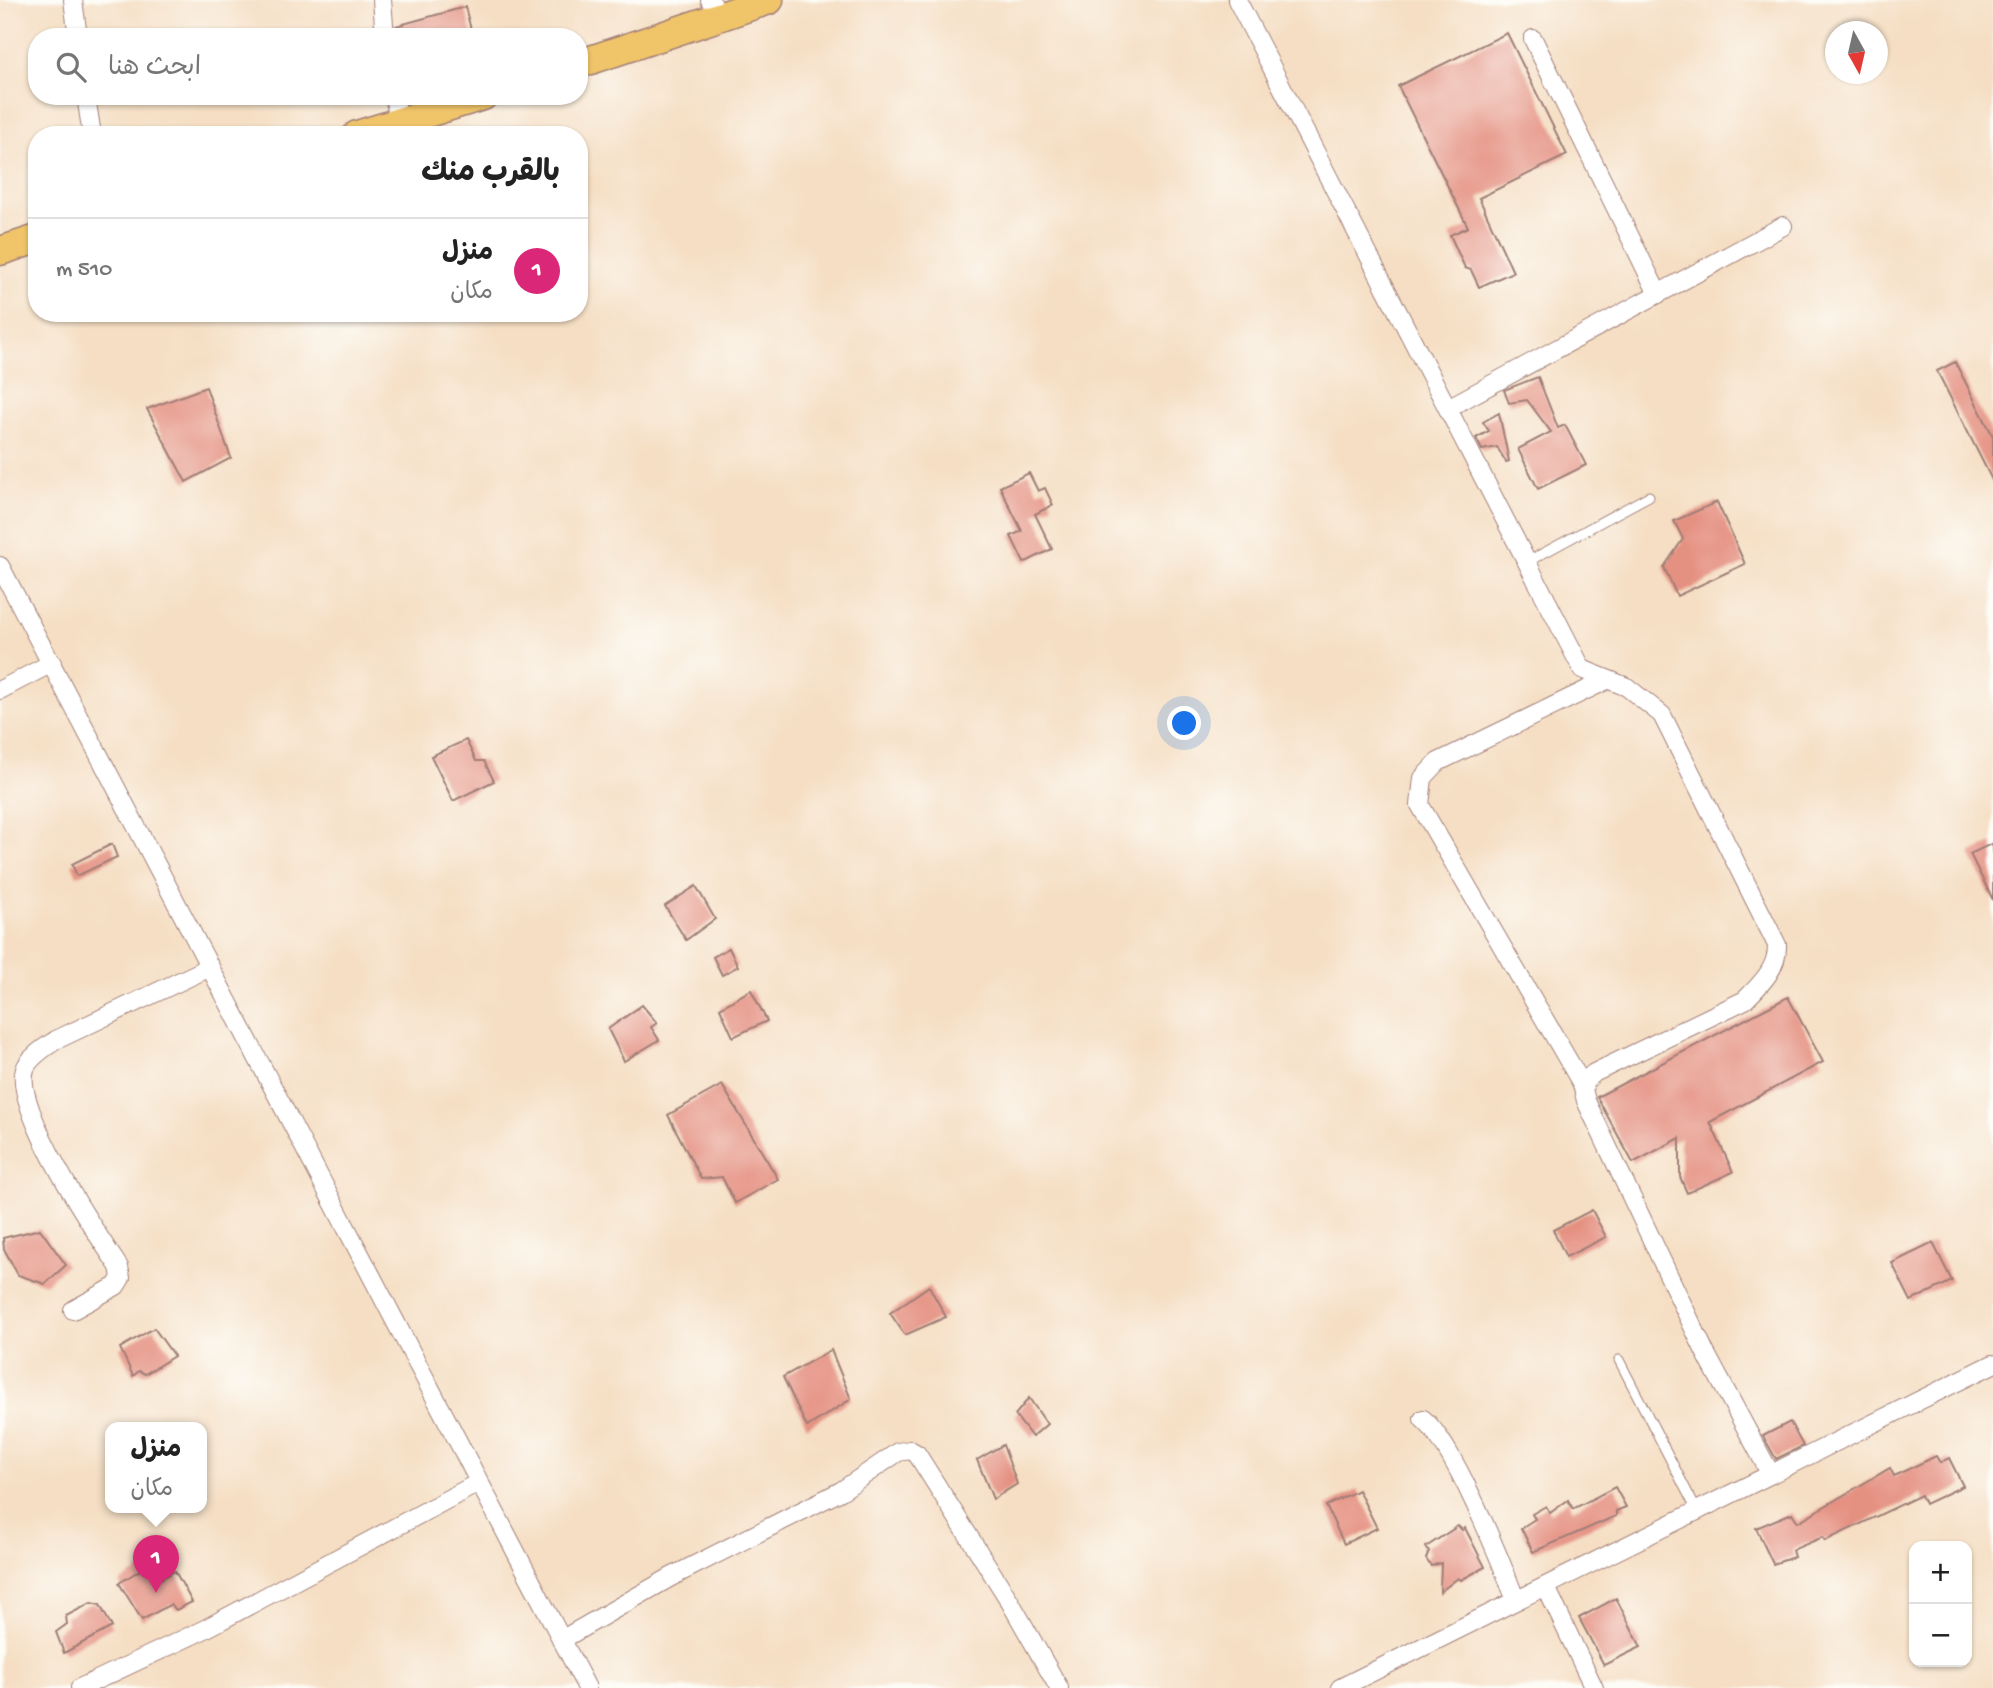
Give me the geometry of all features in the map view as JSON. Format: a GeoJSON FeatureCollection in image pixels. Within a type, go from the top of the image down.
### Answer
{"type":"FeatureCollection","features":[{"type":"Feature","properties":{"kind":"main road"},"geometry":{"type":"LineString","coordinates":[[588,60],[715,8],[769,0]]}},
{"type":"Feature","properties":{"kind":"main road"},"geometry":{"type":"LineString","coordinates":[[370,126],[396,109],[423,105]]}},
{"type":"Feature","properties":{"kind":"main road"},"geometry":{"type":"LineString","coordinates":[[0,251],[28,242]]}},
{"type":"Feature","properties":{"kind":"street"},"geometry":{"type":"LineString","coordinates":[[73,0],[77,28]]}},
{"type":"Feature","properties":{"kind":"street"},"geometry":{"type":"LineString","coordinates":[[382,0],[384,28]]}},
{"type":"Feature","properties":{"kind":"street"},"geometry":{"type":"LineString","coordinates":[[1237,0],[1582,670],[1627,687],[1662,715],[1777,944],[1777,958],[1763,983],[1745,1000],[1594,1073],[1582,1084]]}},
{"type":"Feature","properties":{"kind":"street"},"geometry":{"type":"LineString","coordinates":[[1533,39],[1658,295]]}},
{"type":"Feature","properties":{"kind":"street"},"geometry":{"type":"LineString","coordinates":[[87,105],[91,126]]}},
{"type":"Feature","properties":{"kind":"street"},"geometry":{"type":"LineString","coordinates":[[1448,408],[1783,226]]}},
{"type":"Feature","properties":{"kind":"street"},"geometry":{"type":"LineString","coordinates":[[0,566],[587,1688]]}},
{"type":"Feature","properties":{"kind":"street"},"geometry":{"type":"LineString","coordinates":[[0,690],[52,663]]}},
{"type":"Feature","properties":{"kind":"street"},"geometry":{"type":"LineString","coordinates":[[1608,680],[1438,762],[1423,778],[1420,805],[1582,1084],[1586,1101],[1705,1352],[1770,1473]]}},
{"type":"Feature","properties":{"kind":"street"},"geometry":{"type":"LineString","coordinates":[[73,1310],[116,1286],[121,1278],[119,1267],[79,1206],[39,1130],[23,1087],[25,1068],[35,1055],[56,1040],[210,967]]}},
{"type":"Feature","properties":{"kind":"street"},"geometry":{"type":"LineString","coordinates":[[1340,1688],[1515,1598],[1545,1587],[1993,1364]]}},
{"type":"Feature","properties":{"kind":"street"},"geometry":{"type":"LineString","coordinates":[[1423,1419],[1434,1427],[1499,1556],[1515,1598]]}},
{"type":"Feature","properties":{"kind":"street"},"geometry":{"type":"LineString","coordinates":[[561,1640],[671,1577],[841,1490],[898,1451],[910,1450],[917,1454],[1009,1600],[1059,1688]]}},
{"type":"Feature","properties":{"kind":"street"},"geometry":{"type":"LineString","coordinates":[[80,1688],[203,1630],[478,1483]]}},
{"type":"Feature","properties":{"kind":"street"},"geometry":{"type":"LineString","coordinates":[[1545,1587],[1594,1688]]}},
{"type":"Feature","properties":{"kind":"lane"},"geometry":{"type":"LineString","coordinates":[[1527,562],[1649,496]]}},
{"type":"Feature","properties":{"kind":"lane"},"geometry":{"type":"LineString","coordinates":[[1619,1360],[1697,1511]]}},
{"type":"Feature","properties":{"kind":"building"},"geometry":{"type":"Polygon","coordinates":[[[465,7],[471,28],[396,28],[465,7]]]}},
{"type":"Feature","properties":{"kind":"building"},"geometry":{"type":"Polygon","coordinates":[[[1507,33],[1567,155],[1479,198],[1513,272],[1479,287],[1471,270],[1465,268],[1450,235],[1468,227],[1398,86],[1507,33]]]}},
{"type":"Feature","properties":{"kind":"building"},"geometry":{"type":"Polygon","coordinates":[[[1955,362],[1993,436],[1993,482],[1937,371],[1955,362]]]}},
{"type":"Feature","properties":{"kind":"building"},"geometry":{"type":"Polygon","coordinates":[[[1538,377],[1558,428],[1565,425],[1586,465],[1538,489],[1518,449],[1551,432],[1527,400],[1509,403],[1504,390],[1538,377]]]}},
{"type":"Feature","properties":{"kind":"building"},"geometry":{"type":"Polygon","coordinates":[[[206,387],[231,458],[186,482],[147,409],[206,387]]]}},
{"type":"Feature","properties":{"kind":"building"},"geometry":{"type":"Polygon","coordinates":[[[1499,413],[1509,461],[1506,462],[1497,447],[1482,450],[1476,438],[1489,431],[1483,422],[1499,413]]]}},
{"type":"Feature","properties":{"kind":"building"},"geometry":{"type":"Polygon","coordinates":[[[1029,473],[1038,491],[1045,488],[1053,505],[1035,514],[1052,549],[1024,563],[1011,536],[1022,531],[1000,487],[1029,473]]]}},
{"type":"Feature","properties":{"kind":"building"},"geometry":{"type":"Polygon","coordinates":[[[1717,502],[1745,564],[1677,596],[1664,567],[1683,539],[1674,521],[1717,502]]]}},
{"type":"Feature","properties":{"kind":"building"},"geometry":{"type":"Polygon","coordinates":[[[466,740],[476,761],[484,761],[494,781],[453,801],[431,756],[466,740]]]}},
{"type":"Feature","properties":{"kind":"building"},"geometry":{"type":"Polygon","coordinates":[[[1993,843],[1993,900],[1970,854],[1993,843]]]}},
{"type":"Feature","properties":{"kind":"building"},"geometry":{"type":"Polygon","coordinates":[[[112,844],[117,857],[77,876],[72,864],[112,844]]]}},
{"type":"Feature","properties":{"kind":"building"},"geometry":{"type":"Polygon","coordinates":[[[696,886],[715,919],[686,940],[665,906],[696,886]]]}},
{"type":"Feature","properties":{"kind":"building"},"geometry":{"type":"Polygon","coordinates":[[[729,948],[738,966],[722,975],[713,957],[729,948]]]}},
{"type":"Feature","properties":{"kind":"building"},"geometry":{"type":"Polygon","coordinates":[[[751,990],[767,1021],[733,1037],[720,1008],[751,990]]]}},
{"type":"Feature","properties":{"kind":"building"},"geometry":{"type":"Polygon","coordinates":[[[1788,997],[1823,1062],[1710,1122],[1733,1172],[1687,1193],[1680,1177],[1680,1138],[1633,1163],[1597,1097],[1788,997]]]}},
{"type":"Feature","properties":{"kind":"building"},"geometry":{"type":"Polygon","coordinates":[[[642,1005],[657,1023],[651,1027],[659,1040],[624,1061],[608,1029],[642,1005]]]}},
{"type":"Feature","properties":{"kind":"building"},"geometry":{"type":"Polygon","coordinates":[[[722,1085],[778,1179],[735,1203],[722,1177],[701,1179],[668,1115],[722,1085]]]}},
{"type":"Feature","properties":{"kind":"building"},"geometry":{"type":"Polygon","coordinates":[[[1592,1210],[1606,1237],[1566,1257],[1553,1230],[1592,1210]]]}},
{"type":"Feature","properties":{"kind":"building"},"geometry":{"type":"Polygon","coordinates":[[[40,1229],[66,1265],[45,1284],[18,1275],[4,1249],[3,1238],[40,1229]]]}},
{"type":"Feature","properties":{"kind":"building"},"geometry":{"type":"Polygon","coordinates":[[[1933,1243],[1952,1281],[1911,1301],[1892,1263],[1933,1243]]]}},
{"type":"Feature","properties":{"kind":"building"},"geometry":{"type":"Polygon","coordinates":[[[929,1286],[946,1317],[905,1335],[890,1313],[929,1286]]]}},
{"type":"Feature","properties":{"kind":"building"},"geometry":{"type":"Polygon","coordinates":[[[154,1328],[174,1356],[145,1374],[139,1371],[133,1376],[120,1348],[154,1328]]]}},
{"type":"Feature","properties":{"kind":"building"},"geometry":{"type":"Polygon","coordinates":[[[831,1350],[851,1399],[807,1427],[783,1377],[831,1350]]]}},
{"type":"Feature","properties":{"kind":"building"},"geometry":{"type":"Polygon","coordinates":[[[1029,1398],[1047,1424],[1032,1437],[1015,1415],[1029,1398]]]}},
{"type":"Feature","properties":{"kind":"building"},"geometry":{"type":"Polygon","coordinates":[[[1790,1422],[1803,1446],[1776,1459],[1763,1436],[1790,1422]]]}},
{"type":"Feature","properties":{"kind":"building"},"geometry":{"type":"Polygon","coordinates":[[[1003,1445],[1017,1484],[993,1499],[977,1460],[1003,1445]]]}},
{"type":"Feature","properties":{"kind":"building"},"geometry":{"type":"Polygon","coordinates":[[[1936,1456],[1940,1463],[1949,1458],[1963,1486],[1925,1504],[1921,1495],[1825,1541],[1823,1537],[1792,1550],[1794,1557],[1773,1564],[1756,1528],[1792,1513],[1798,1522],[1890,1468],[1894,1476],[1936,1456]]]}},
{"type":"Feature","properties":{"kind":"building"},"geometry":{"type":"Polygon","coordinates":[[[1615,1487],[1626,1507],[1616,1511],[1616,1516],[1533,1552],[1521,1528],[1535,1519],[1532,1514],[1546,1506],[1550,1513],[1568,1500],[1573,1509],[1615,1487]]]}},
{"type":"Feature","properties":{"kind":"building"},"geometry":{"type":"Polygon","coordinates":[[[1358,1490],[1377,1528],[1344,1544],[1326,1506],[1358,1490]]]}},
{"type":"Feature","properties":{"kind":"building"},"geometry":{"type":"Polygon","coordinates":[[[1458,1526],[1462,1530],[1465,1528],[1485,1567],[1461,1580],[1458,1578],[1440,1592],[1441,1563],[1431,1566],[1426,1559],[1429,1552],[1426,1547],[1458,1526]]]}},
{"type":"Feature","properties":{"kind":"building"},"geometry":{"type":"Polygon","coordinates":[[[150,1564],[161,1579],[175,1571],[192,1602],[176,1610],[171,1604],[142,1620],[119,1583],[150,1564]]]}},
{"type":"Feature","properties":{"kind":"building"},"geometry":{"type":"Polygon","coordinates":[[[1616,1598],[1641,1647],[1604,1665],[1579,1618],[1616,1598]]]}},
{"type":"Feature","properties":{"kind":"building"},"geometry":{"type":"Polygon","coordinates":[[[91,1603],[100,1605],[112,1627],[64,1653],[56,1632],[67,1624],[66,1616],[91,1603]]]}},
{"type":"Feature","properties":{"kind":"place","name":"منزل"},"geometry":{"type":"Point","coordinates":[156,1593]}}]}
